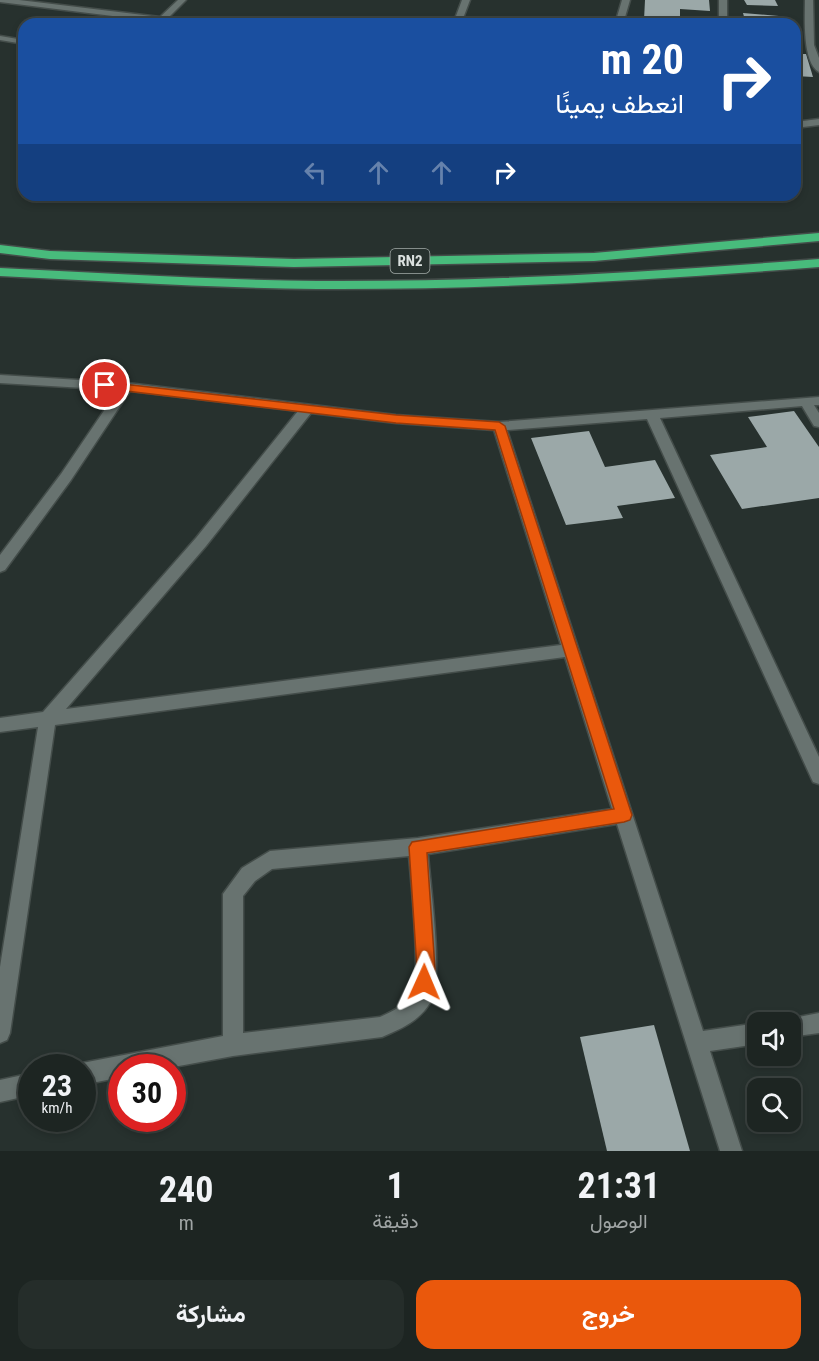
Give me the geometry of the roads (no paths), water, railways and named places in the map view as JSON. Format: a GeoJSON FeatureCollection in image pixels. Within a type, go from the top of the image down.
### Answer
{"type":"FeatureCollection","features":[{"type":"Feature","properties":{"kind":"highway","name":"RN2"},"geometry":{"type":"LineString","coordinates":[[0,249],[50,255],[318,263],[594,256],[819,237]]}},
{"type":"Feature","properties":{"kind":"highway","name":"RN2"},"geometry":{"type":"LineString","coordinates":[[0,272],[316,285],[429,284],[690,273],[819,263]]}},
{"type":"Feature","properties":{"kind":"street"},"geometry":{"type":"LineString","coordinates":[[0,0],[146,18]]}},
{"type":"Feature","properties":{"kind":"street"},"geometry":{"type":"LineString","coordinates":[[73,9],[85,0]]}},
{"type":"Feature","properties":{"kind":"street"},"geometry":{"type":"LineString","coordinates":[[164,18],[182,0]]}},
{"type":"Feature","properties":{"kind":"street"},"geometry":{"type":"LineString","coordinates":[[459,18],[466,0]]}},
{"type":"Feature","properties":{"kind":"street"},"geometry":{"type":"LineString","coordinates":[[622,18],[626,0]]}},
{"type":"Feature","properties":{"kind":"street"},"geometry":{"type":"LineString","coordinates":[[723,0],[723,18]]}},
{"type":"Feature","properties":{"kind":"street"},"geometry":{"type":"LineString","coordinates":[[809,0],[811,45],[819,69]]}},
{"type":"Feature","properties":{"kind":"street"},"geometry":{"type":"LineString","coordinates":[[0,38],[18,41]]}},
{"type":"Feature","properties":{"kind":"street"},"geometry":{"type":"LineString","coordinates":[[801,124],[819,122]]}},
{"type":"Feature","properties":{"kind":"street"},"geometry":{"type":"LineString","coordinates":[[0,379],[127,387],[396,419],[499,426],[819,400]]}},
{"type":"Feature","properties":{"kind":"street"},"geometry":{"type":"LineString","coordinates":[[0,566],[66,477],[127,387]]}},
{"type":"Feature","properties":{"kind":"street"},"geometry":{"type":"LineString","coordinates":[[805,402],[819,423]]}},
{"type":"Feature","properties":{"kind":"street"},"geometry":{"type":"LineString","coordinates":[[0,1033],[48,718],[201,542],[307,409]]}},
{"type":"Feature","properties":{"kind":"street"},"geometry":{"type":"LineString","coordinates":[[652,415],[819,776]]}},
{"type":"Feature","properties":{"kind":"street"},"geometry":{"type":"LineString","coordinates":[[499,426],[731,1151]]}},
{"type":"Feature","properties":{"kind":"street"},"geometry":{"type":"LineString","coordinates":[[0,725],[571,650]]}},
{"type":"Feature","properties":{"kind":"street"},"geometry":{"type":"LineString","coordinates":[[233,1045],[234,894],[242,879],[255,867],[270,860],[418,847],[624,815]]}},
{"type":"Feature","properties":{"kind":"street"},"geometry":{"type":"LineString","coordinates":[[96,1071],[233,1045],[382,1027],[408,1014],[423,995],[426,969],[418,847]]}},
{"type":"Feature","properties":{"kind":"street"},"geometry":{"type":"LineString","coordinates":[[801,1025],[819,1023]]}},
{"type":"Feature","properties":{"kind":"street"},"geometry":{"type":"LineString","coordinates":[[697,1043],[747,1035]]}},
{"type":"Feature","properties":{"kind":"street"},"geometry":{"type":"LineString","coordinates":[[0,1091],[18,1087]]}}]}
